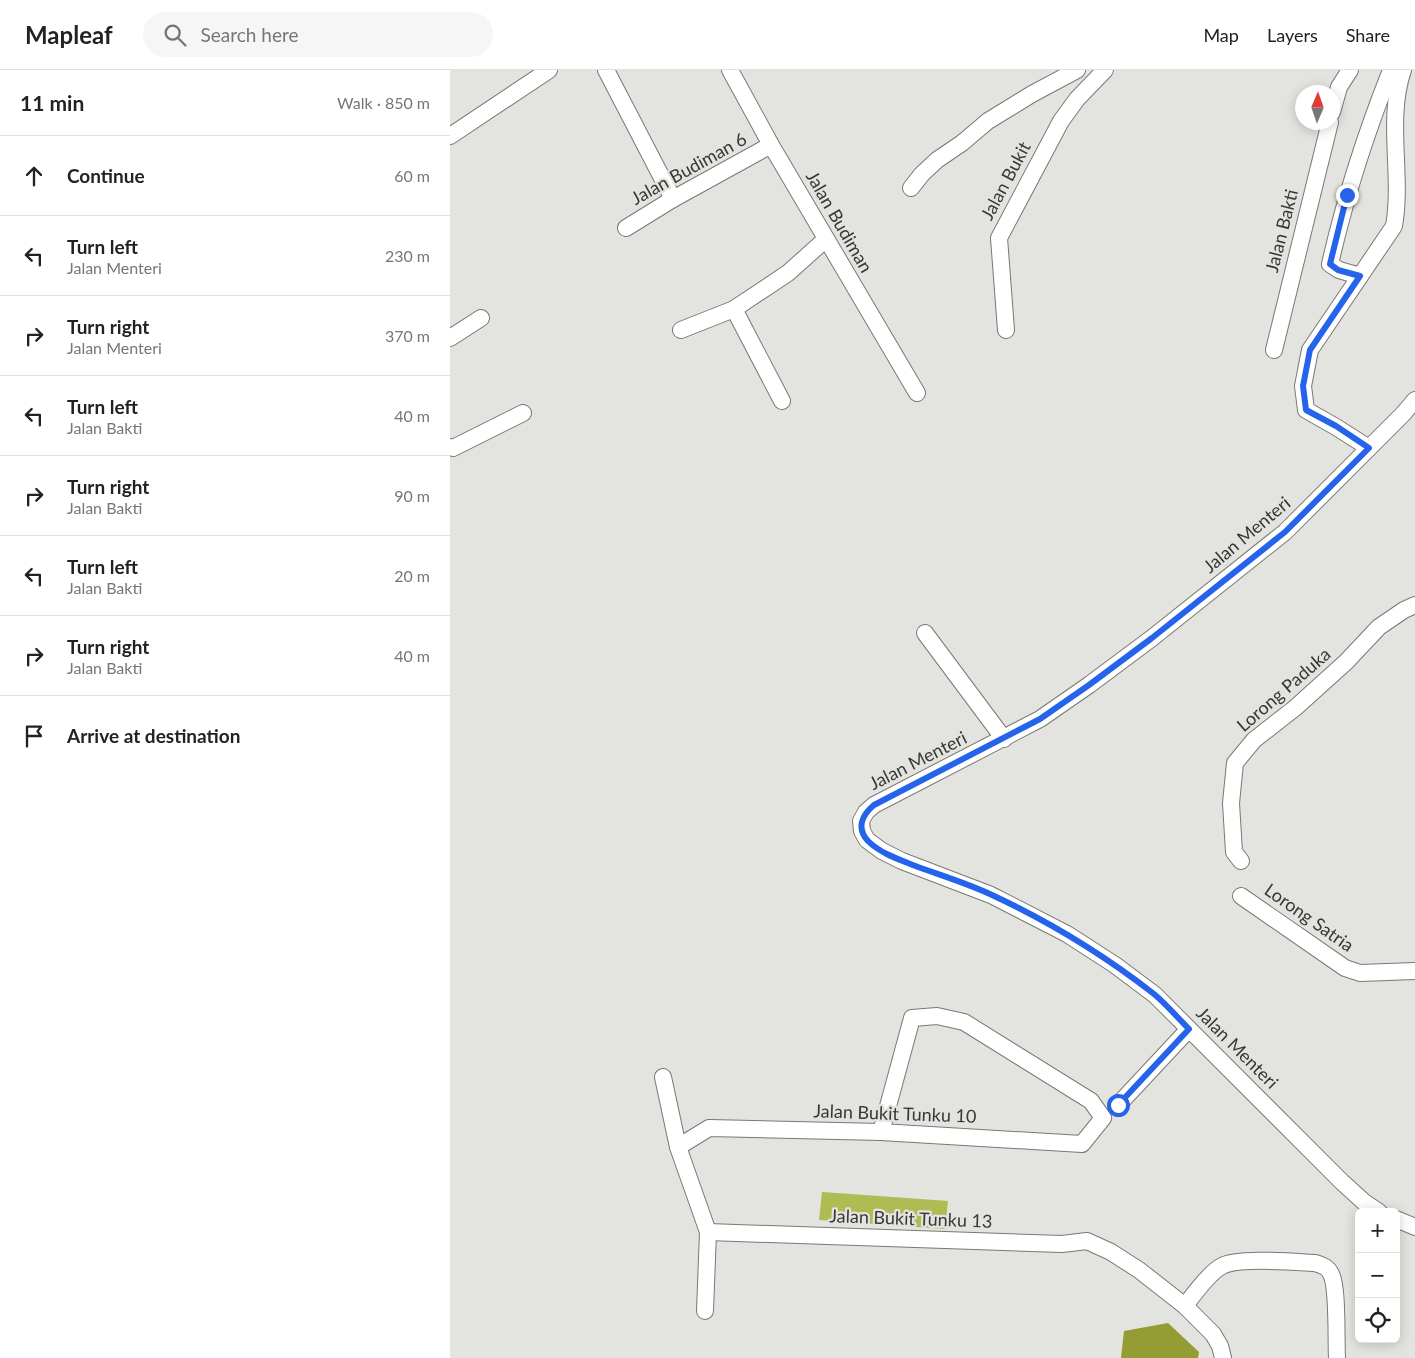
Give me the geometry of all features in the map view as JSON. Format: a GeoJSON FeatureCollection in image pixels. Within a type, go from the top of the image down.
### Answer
{"type":"FeatureCollection","features":[{"type":"Feature","properties":{"kind":"street"},"geometry":{"type":"LineString","coordinates":[[450,136],[549,70]]}},
{"type":"Feature","properties":{"kind":"street"},"geometry":{"type":"LineString","coordinates":[[606,70],[673,199]]}},
{"type":"Feature","properties":{"kind":"street","name":"Jalan Budiman"},"geometry":{"type":"LineString","coordinates":[[730,70],[771,145],[917,393]]}},
{"type":"Feature","properties":{"kind":"street"},"geometry":{"type":"LineString","coordinates":[[910,188],[937,160],[962,143],[988,120],[1077,70]]}},
{"type":"Feature","properties":{"kind":"street","name":"Jalan Bukit"},"geometry":{"type":"LineString","coordinates":[[1006,330],[999,238],[1061,121],[1076,99],[1105,70]]}},
{"type":"Feature","properties":{"kind":"street"},"geometry":{"type":"LineString","coordinates":[[1340,85],[1350,70]]}},
{"type":"Feature","properties":{"kind":"street"},"geometry":{"type":"LineString","coordinates":[[1360,276],[1338,270],[1330,264],[1350,187],[1373,114],[1391,70]]}},
{"type":"Feature","properties":{"kind":"street"},"geometry":{"type":"LineString","coordinates":[[1369,448],[1336,426],[1306,410],[1303,386],[1310,350],[1394,226],[1396,213],[1394,138],[1398,87],[1403,70]]}},
{"type":"Feature","properties":{"kind":"street","name":"Jalan Bakti"},"geometry":{"type":"LineString","coordinates":[[1274,350],[1328,130]]}},
{"type":"Feature","properties":{"kind":"street","name":"Jalan Budiman 6"},"geometry":{"type":"LineString","coordinates":[[626,228],[673,199],[771,145]]}},
{"type":"Feature","properties":{"kind":"street"},"geometry":{"type":"LineString","coordinates":[[681,330],[734,309],[788,274],[826,239]]}},
{"type":"Feature","properties":{"kind":"street"},"geometry":{"type":"LineString","coordinates":[[734,309],[782,401]]}},
{"type":"Feature","properties":{"kind":"street"},"geometry":{"type":"LineString","coordinates":[[451,335],[481,318]]}},
{"type":"Feature","properties":{"kind":"street","name":"Jalan Menteri"},"geometry":{"type":"LineString","coordinates":[[1373,1208],[1342,1182],[1155,995],[1115,965],[1067,934],[991,895],[902,861],[882,851],[867,840],[862,831],[862,821],[866,812],[874,805],[1004,739],[1049,713],[1176,619],[1285,532],[1415,400]]}},
{"type":"Feature","properties":{"kind":"street"},"geometry":{"type":"LineString","coordinates":[[451,448],[523,413]]}},
{"type":"Feature","properties":{"kind":"street","name":"Lorong Paduka"},"geometry":{"type":"LineString","coordinates":[[1241,861],[1234,852],[1231,803],[1235,764],[1254,740],[1295,708],[1346,662],[1379,627],[1415,605]]}},
{"type":"Feature","properties":{"kind":"street"},"geometry":{"type":"LineString","coordinates":[[925,633],[1004,739]]}},
{"type":"Feature","properties":{"kind":"street","name":"Lorong Satria"},"geometry":{"type":"LineString","coordinates":[[1242,896],[1345,968],[1360,973],[1415,971]]}},
{"type":"Feature","properties":{"kind":"street","name":"Jalan Bukit Tunku 10"},"geometry":{"type":"LineString","coordinates":[[678,1147],[708,1128],[881,1132],[1082,1144],[1103,1118],[1091,1101],[964,1022],[937,1016],[912,1018],[881,1132]]}},
{"type":"Feature","properties":{"kind":"street"},"geometry":{"type":"LineString","coordinates":[[1118,1105],[1189,1029]]}},
{"type":"Feature","properties":{"kind":"street"},"geometry":{"type":"LineString","coordinates":[[663,1077],[678,1147],[708,1232],[705,1311]]}},
{"type":"Feature","properties":{"kind":"street"},"geometry":{"type":"LineString","coordinates":[[1400,1221],[1415,1227]]}},
{"type":"Feature","properties":{"kind":"street","name":"Jalan Bukit Tunku 13"},"geometry":{"type":"LineString","coordinates":[[708,1232],[1062,1244],[1087,1241],[1110,1252],[1139,1270],[1185,1306],[1213,1334],[1220,1346],[1223,1358]]}},
{"type":"Feature","properties":{"kind":"street"},"geometry":{"type":"LineString","coordinates":[[1185,1306],[1203,1283],[1221,1266],[1237,1261],[1315,1263],[1324,1265],[1331,1274],[1334,1286],[1336,1358]]}},
{"type":"Feature","properties":{"kind":"shaded area"},"geometry":{"type":"Polygon","coordinates":[[[1168,1323],[1199,1352],[1198,1358],[1121,1358],[1124,1331],[1168,1323]]]}},
{"type":"Feature","properties":{"kind":"building"},"geometry":{"type":"Polygon","coordinates":[[[822,1192],[948,1201],[945,1229],[819,1220],[822,1192]]]}},
{"type":"Feature","properties":{"kind":"route"},"geometry":{"type":"LineString","coordinates":[[1118,1105],[1189,1029],[1155,995],[1115,965],[1067,934],[991,895],[902,861],[882,851],[867,840],[862,831],[862,821],[866,812],[874,805],[1040,719],[1089,685],[1152,638],[1285,532],[1369,448],[1336,426],[1306,410],[1303,386],[1310,350],[1360,276],[1338,270],[1330,264],[1347,195]]}}]}
